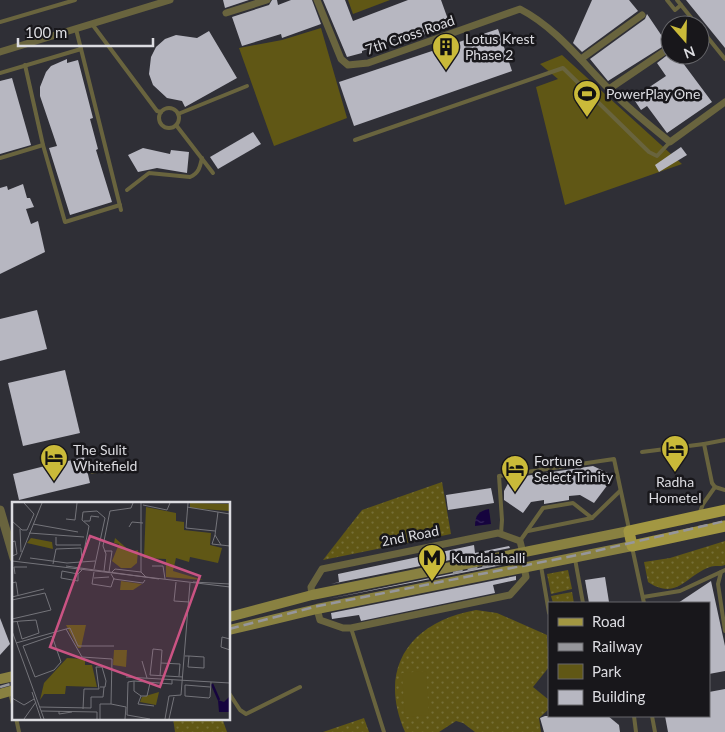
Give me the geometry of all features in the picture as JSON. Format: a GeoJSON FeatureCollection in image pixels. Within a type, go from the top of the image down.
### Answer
{"type":"FeatureCollection","features":[{"type":"Feature","properties":{"kind":"main road"},"geometry":{"type":"LineString","coordinates":[[230,617],[312,595],[725,510]]}},
{"type":"Feature","properties":{"kind":"main road"},"geometry":{"type":"LineString","coordinates":[[230,630],[317,609],[725,526]]}},
{"type":"Feature","properties":{"kind":"main road"},"geometry":{"type":"LineString","coordinates":[[629,531],[632,546]]}},
{"type":"Feature","properties":{"kind":"street"},"geometry":{"type":"LineString","coordinates":[[0,52],[170,0]]}},
{"type":"Feature","properties":{"kind":"street"},"geometry":{"type":"LineString","coordinates":[[226,13],[267,0]]}},
{"type":"Feature","properties":{"kind":"street","name":"7th Cross Road"},"geometry":{"type":"LineString","coordinates":[[318,0],[341,59],[348,65],[368,63],[520,9],[538,21],[581,59],[609,89],[670,142]]}},
{"type":"Feature","properties":{"kind":"street"},"geometry":{"type":"LineString","coordinates":[[581,59],[642,15]]}},
{"type":"Feature","properties":{"kind":"street"},"geometry":{"type":"LineString","coordinates":[[609,89],[660,54]]}},
{"type":"Feature","properties":{"kind":"street"},"geometry":{"type":"LineString","coordinates":[[670,142],[725,102]]}},
{"type":"Feature","properties":{"kind":"street"},"geometry":{"type":"LineString","coordinates":[[0,510],[12,550]]}},
{"type":"Feature","properties":{"kind":"street"},"geometry":{"type":"LineString","coordinates":[[501,534],[520,541],[523,553]]}},
{"type":"Feature","properties":{"kind":"street","name":"2nd Road"},"geometry":{"type":"LineString","coordinates":[[312,595],[311,587],[322,569],[501,534]]}},
{"type":"Feature","properties":{"kind":"street"},"geometry":{"type":"LineString","coordinates":[[317,609],[320,620],[343,628],[351,628],[510,595],[526,577],[524,567]]}},
{"type":"Feature","properties":{"kind":"lane"},"geometry":{"type":"LineString","coordinates":[[0,22],[64,1],[75,0]]}},
{"type":"Feature","properties":{"kind":"lane"},"geometry":{"type":"LineString","coordinates":[[667,0],[675,10],[681,5]]}},
{"type":"Feature","properties":{"kind":"lane"},"geometry":{"type":"LineString","coordinates":[[677,0],[689,15]]}},
{"type":"Feature","properties":{"kind":"lane"},"geometry":{"type":"LineString","coordinates":[[92,24],[157,111],[161,112],[172,109],[178,114]]}},
{"type":"Feature","properties":{"kind":"lane"},"geometry":{"type":"LineString","coordinates":[[24,65],[43,145],[66,222],[120,208],[76,29]]}},
{"type":"Feature","properties":{"kind":"lane"},"geometry":{"type":"LineString","coordinates":[[710,40],[725,59]]}},
{"type":"Feature","properties":{"kind":"lane"},"geometry":{"type":"LineString","coordinates":[[0,73],[81,49]]}},
{"type":"Feature","properties":{"kind":"lane"},"geometry":{"type":"LineString","coordinates":[[355,140],[563,68],[649,152],[657,156],[670,142]]}},
{"type":"Feature","properties":{"kind":"lane"},"geometry":{"type":"LineString","coordinates":[[178,114],[248,86]]}},
{"type":"Feature","properties":{"kind":"lane"},"geometry":{"type":"LineString","coordinates":[[161,112],[159,119],[162,126],[169,128],[176,125]]}},
{"type":"Feature","properties":{"kind":"lane"},"geometry":{"type":"LineString","coordinates":[[178,114],[176,125],[213,173]]}},
{"type":"Feature","properties":{"kind":"lane"},"geometry":{"type":"LineString","coordinates":[[0,158],[43,145]]}},
{"type":"Feature","properties":{"kind":"lane"},"geometry":{"type":"LineString","coordinates":[[127,190],[149,173],[190,177],[195,175],[202,158]]}},
{"type":"Feature","properties":{"kind":"lane"},"geometry":{"type":"LineString","coordinates":[[642,452],[725,440]]}},
{"type":"Feature","properties":{"kind":"lane"},"geometry":{"type":"LineString","coordinates":[[704,444],[712,483],[715,487],[725,490]]}},
{"type":"Feature","properties":{"kind":"lane"},"geometry":{"type":"LineString","coordinates":[[501,534],[499,476],[614,459],[629,531]]}},
{"type":"Feature","properties":{"kind":"lane"},"geometry":{"type":"LineString","coordinates":[[92,472],[113,468]]}},
{"type":"Feature","properties":{"kind":"lane"},"geometry":{"type":"LineString","coordinates":[[699,516],[703,504],[715,487]]}},
{"type":"Feature","properties":{"kind":"lane"},"geometry":{"type":"LineString","coordinates":[[528,531],[592,518],[620,491]]}},
{"type":"Feature","properties":{"kind":"lane"},"geometry":{"type":"LineString","coordinates":[[520,541],[543,508],[573,503],[592,518]]}},
{"type":"Feature","properties":{"kind":"lane"},"geometry":{"type":"LineString","coordinates":[[632,546],[644,602]]}},
{"type":"Feature","properties":{"kind":"lane"},"geometry":{"type":"LineString","coordinates":[[575,557],[583,602]]}},
{"type":"Feature","properties":{"kind":"lane"},"geometry":{"type":"LineString","coordinates":[[540,563],[548,607]]}},
{"type":"Feature","properties":{"kind":"lane"},"geometry":{"type":"LineString","coordinates":[[643,597],[680,591],[723,571]]}},
{"type":"Feature","properties":{"kind":"lane"},"geometry":{"type":"LineString","coordinates":[[723,571],[725,577]]}},
{"type":"Feature","properties":{"kind":"lane"},"geometry":{"type":"LineString","coordinates":[[723,571],[718,584],[725,631]]}},
{"type":"Feature","properties":{"kind":"lane"},"geometry":{"type":"LineString","coordinates":[[351,628],[384,732]]}},
{"type":"Feature","properties":{"kind":"lane"},"geometry":{"type":"LineString","coordinates":[[230,695],[240,710],[246,714],[300,687]]}},
{"type":"Feature","properties":{"kind":"lane"},"geometry":{"type":"LineString","coordinates":[[634,717],[636,732]]}},
{"type":"Feature","properties":{"kind":"lane"},"geometry":{"type":"LineString","coordinates":[[652,717],[655,732]]}},
{"type":"Feature","properties":{"kind":"green space"},"geometry":{"type":"Polygon","coordinates":[[[348,0],[390,0],[353,14],[348,0]]]}},
{"type":"Feature","properties":{"kind":"green space"},"geometry":{"type":"Polygon","coordinates":[[[321,28],[347,118],[274,146],[239,48],[282,40],[321,28]]]}},
{"type":"Feature","properties":{"kind":"green space","name":"PowerPlay One"},"geometry":{"type":"Polygon","coordinates":[[[562,55],[682,164],[565,205],[536,87],[558,79],[540,64],[562,55]]]}},
{"type":"Feature","properties":{"kind":"green space"},"geometry":{"type":"Polygon","coordinates":[[[442,482],[451,534],[323,560],[362,510],[442,482]]]}},
{"type":"Feature","properties":{"kind":"green space"},"geometry":{"type":"Polygon","coordinates":[[[725,541],[725,565],[713,566],[701,571],[674,588],[666,589],[648,582],[644,562],[670,558],[725,541]]]}},
{"type":"Feature","properties":{"kind":"green space"},"geometry":{"type":"Polygon","coordinates":[[[568,570],[572,589],[551,594],[547,574],[568,570]]]}},
{"type":"Feature","properties":{"kind":"green space"},"geometry":{"type":"Polygon","coordinates":[[[572,592],[574,602],[553,602],[551,596],[572,592]]]}},
{"type":"Feature","properties":{"kind":"green space"},"geometry":{"type":"Polygon","coordinates":[[[476,610],[497,613],[547,635],[548,668],[533,687],[548,699],[548,710],[539,718],[541,732],[475,732],[463,723],[456,721],[439,732],[405,732],[397,709],[395,688],[398,668],[405,652],[417,637],[433,625],[453,616],[476,610]]]}},
{"type":"Feature","properties":{"kind":"green space"},"geometry":{"type":"Polygon","coordinates":[[[426,671],[429,715],[405,717],[402,673],[426,671]]]}},
{"type":"Feature","properties":{"kind":"green space"},"geometry":{"type":"Polygon","coordinates":[[[364,718],[369,732],[323,732],[364,718]]]}},
{"type":"Feature","properties":{"kind":"green space"},"geometry":{"type":"Polygon","coordinates":[[[173,720],[223,720],[227,732],[175,732],[173,720]]]}},
{"type":"Feature","properties":{"kind":"water"},"geometry":{"type":"Polygon","coordinates":[[[489,509],[491,524],[475,526],[478,514],[489,509]]]}},
{"type":"Feature","properties":{"kind":"building"},"geometry":{"type":"Polygon","coordinates":[[[223,0],[249,0],[225,8],[223,0]]]}},
{"type":"Feature","properties":{"kind":"building"},"geometry":{"type":"Polygon","coordinates":[[[272,0],[277,0],[278,5],[291,0],[312,0],[321,24],[282,38],[281,34],[242,46],[232,17],[269,5],[272,0]]]}},
{"type":"Feature","properties":{"kind":"building"},"geometry":{"type":"Polygon","coordinates":[[[323,0],[345,0],[353,21],[408,0],[441,0],[450,25],[409,40],[407,35],[347,57],[323,0]]]}},
{"type":"Feature","properties":{"kind":"building"},"geometry":{"type":"Polygon","coordinates":[[[592,0],[629,0],[638,11],[582,52],[573,43],[592,0]]]}},
{"type":"Feature","properties":{"kind":"building"},"geometry":{"type":"Polygon","coordinates":[[[686,0],[725,0],[725,48],[710,30],[710,15],[698,15],[686,0]]]}},
{"type":"Feature","properties":{"kind":"building"},"geometry":{"type":"Polygon","coordinates":[[[647,14],[660,33],[660,48],[608,81],[590,59],[645,19],[647,14]]]}},
{"type":"Feature","properties":{"kind":"building"},"geometry":{"type":"Polygon","coordinates":[[[498,29],[512,71],[354,126],[339,82],[498,29]]]}},
{"type":"Feature","properties":{"kind":"building"},"geometry":{"type":"Polygon","coordinates":[[[209,31],[237,78],[185,107],[182,101],[167,98],[153,85],[149,74],[151,57],[156,47],[165,39],[176,35],[197,38],[209,31]]]}},
{"type":"Feature","properties":{"kind":"building"},"geometry":{"type":"Polygon","coordinates":[[[67,59],[67,63],[78,60],[93,118],[90,119],[98,149],[96,150],[112,202],[70,215],[49,148],[57,146],[40,96],[40,87],[46,72],[51,66],[67,59]]]}},
{"type":"Feature","properties":{"kind":"building"},"geometry":{"type":"Polygon","coordinates":[[[660,61],[660,65],[684,65],[712,102],[667,133],[647,106],[641,110],[633,98],[666,76],[657,63],[660,61]]]}},
{"type":"Feature","properties":{"kind":"building"},"geometry":{"type":"Polygon","coordinates":[[[12,78],[31,145],[0,154],[0,81],[12,78]]]}},
{"type":"Feature","properties":{"kind":"building"},"geometry":{"type":"Polygon","coordinates":[[[253,132],[261,144],[218,169],[210,157],[253,132]]]}},
{"type":"Feature","properties":{"kind":"building"},"geometry":{"type":"Polygon","coordinates":[[[681,147],[687,155],[659,172],[655,165],[681,147]]]}},
{"type":"Feature","properties":{"kind":"building"},"geometry":{"type":"Polygon","coordinates":[[[143,148],[170,154],[171,150],[189,152],[187,173],[157,168],[138,172],[128,155],[143,148]]]}},
{"type":"Feature","properties":{"kind":"building"},"geometry":{"type":"Polygon","coordinates":[[[23,184],[27,198],[30,198],[34,207],[26,209],[31,224],[38,221],[45,252],[0,274],[0,188],[7,186],[8,190],[23,184]]]}},
{"type":"Feature","properties":{"kind":"building"},"geometry":{"type":"Polygon","coordinates":[[[37,310],[47,349],[0,361],[0,319],[37,310]]]}},
{"type":"Feature","properties":{"kind":"building"},"geometry":{"type":"Polygon","coordinates":[[[65,370],[80,433],[23,446],[8,383],[65,370]]]}},
{"type":"Feature","properties":{"kind":"building"},"geometry":{"type":"Polygon","coordinates":[[[84,457],[90,483],[19,500],[13,474],[45,466],[48,469],[52,465],[84,457]]]}},
{"type":"Feature","properties":{"kind":"building"},"geometry":{"type":"Polygon","coordinates":[[[593,466],[608,473],[609,483],[594,503],[580,495],[569,496],[569,500],[544,504],[544,500],[531,502],[523,513],[504,500],[504,491],[511,478],[593,466]]]}},
{"type":"Feature","properties":{"kind":"building"},"geometry":{"type":"Polygon","coordinates":[[[491,488],[494,503],[448,510],[446,495],[491,488]]]}},
{"type":"Feature","properties":{"kind":"building"},"geometry":{"type":"Polygon","coordinates":[[[474,545],[475,553],[509,546],[510,548],[331,584],[339,582],[338,574],[474,545]]]}},
{"type":"Feature","properties":{"kind":"building"},"geometry":{"type":"Polygon","coordinates":[[[513,561],[513,563],[328,599],[513,561]]]}},
{"type":"Feature","properties":{"kind":"building"},"geometry":{"type":"Polygon","coordinates":[[[516,576],[516,580],[493,585],[495,593],[361,621],[359,615],[332,619],[331,613],[516,576]]]}},
{"type":"Feature","properties":{"kind":"building"},"geometry":{"type":"Polygon","coordinates":[[[605,577],[609,602],[589,602],[585,580],[605,577]]]}},
{"type":"Feature","properties":{"kind":"building"},"geometry":{"type":"Polygon","coordinates":[[[711,581],[725,646],[725,671],[710,674],[710,602],[680,602],[711,581]]]}},
{"type":"Feature","properties":{"kind":"building"},"geometry":{"type":"Polygon","coordinates":[[[0,618],[10,644],[0,655],[0,618]]]}},
{"type":"Feature","properties":{"kind":"building"},"geometry":{"type":"Polygon","coordinates":[[[725,689],[725,732],[668,732],[665,717],[710,717],[710,692],[725,689]]]}},
{"type":"Feature","properties":{"kind":"building"},"geometry":{"type":"Polygon","coordinates":[[[545,716],[609,717],[619,725],[620,732],[544,732],[540,718],[545,716]]]}},
{"type":"Feature","properties":{"kind":"railway"},"geometry":{"type":"LineString","coordinates":[[230,629],[318,606],[583,554],[725,521]]}},
{"type":"Feature","properties":{"kind":"railway"},"geometry":{"type":"LineString","coordinates":[[453,573],[522,559]]}},
{"type":"Feature","properties":{"kind":"railway"},"geometry":{"type":"LineString","coordinates":[[0,687],[12,684]]}},
{"type":"Feature","properties":{"kind":"place","name":"Lotus Krest Phase 2"},"geometry":{"type":"Point","coordinates":[446,71]}},
{"type":"Feature","properties":{"kind":"place","name":"PowerPlay One"},"geometry":{"type":"Point","coordinates":[587,118]}},
{"type":"Feature","properties":{"kind":"place","name":"Radha Hometel"},"geometry":{"type":"Point","coordinates":[675,473]}},
{"type":"Feature","properties":{"kind":"place","name":"The Sulit Whitefield"},"geometry":{"type":"Point","coordinates":[54,482]}},
{"type":"Feature","properties":{"kind":"place","name":"Fortune Select Trinity"},"geometry":{"type":"Point","coordinates":[515,493]}},
{"type":"Feature","properties":{"kind":"place","name":"Kundalahalli"},"geometry":{"type":"Point","coordinates":[432,582]}}]}
